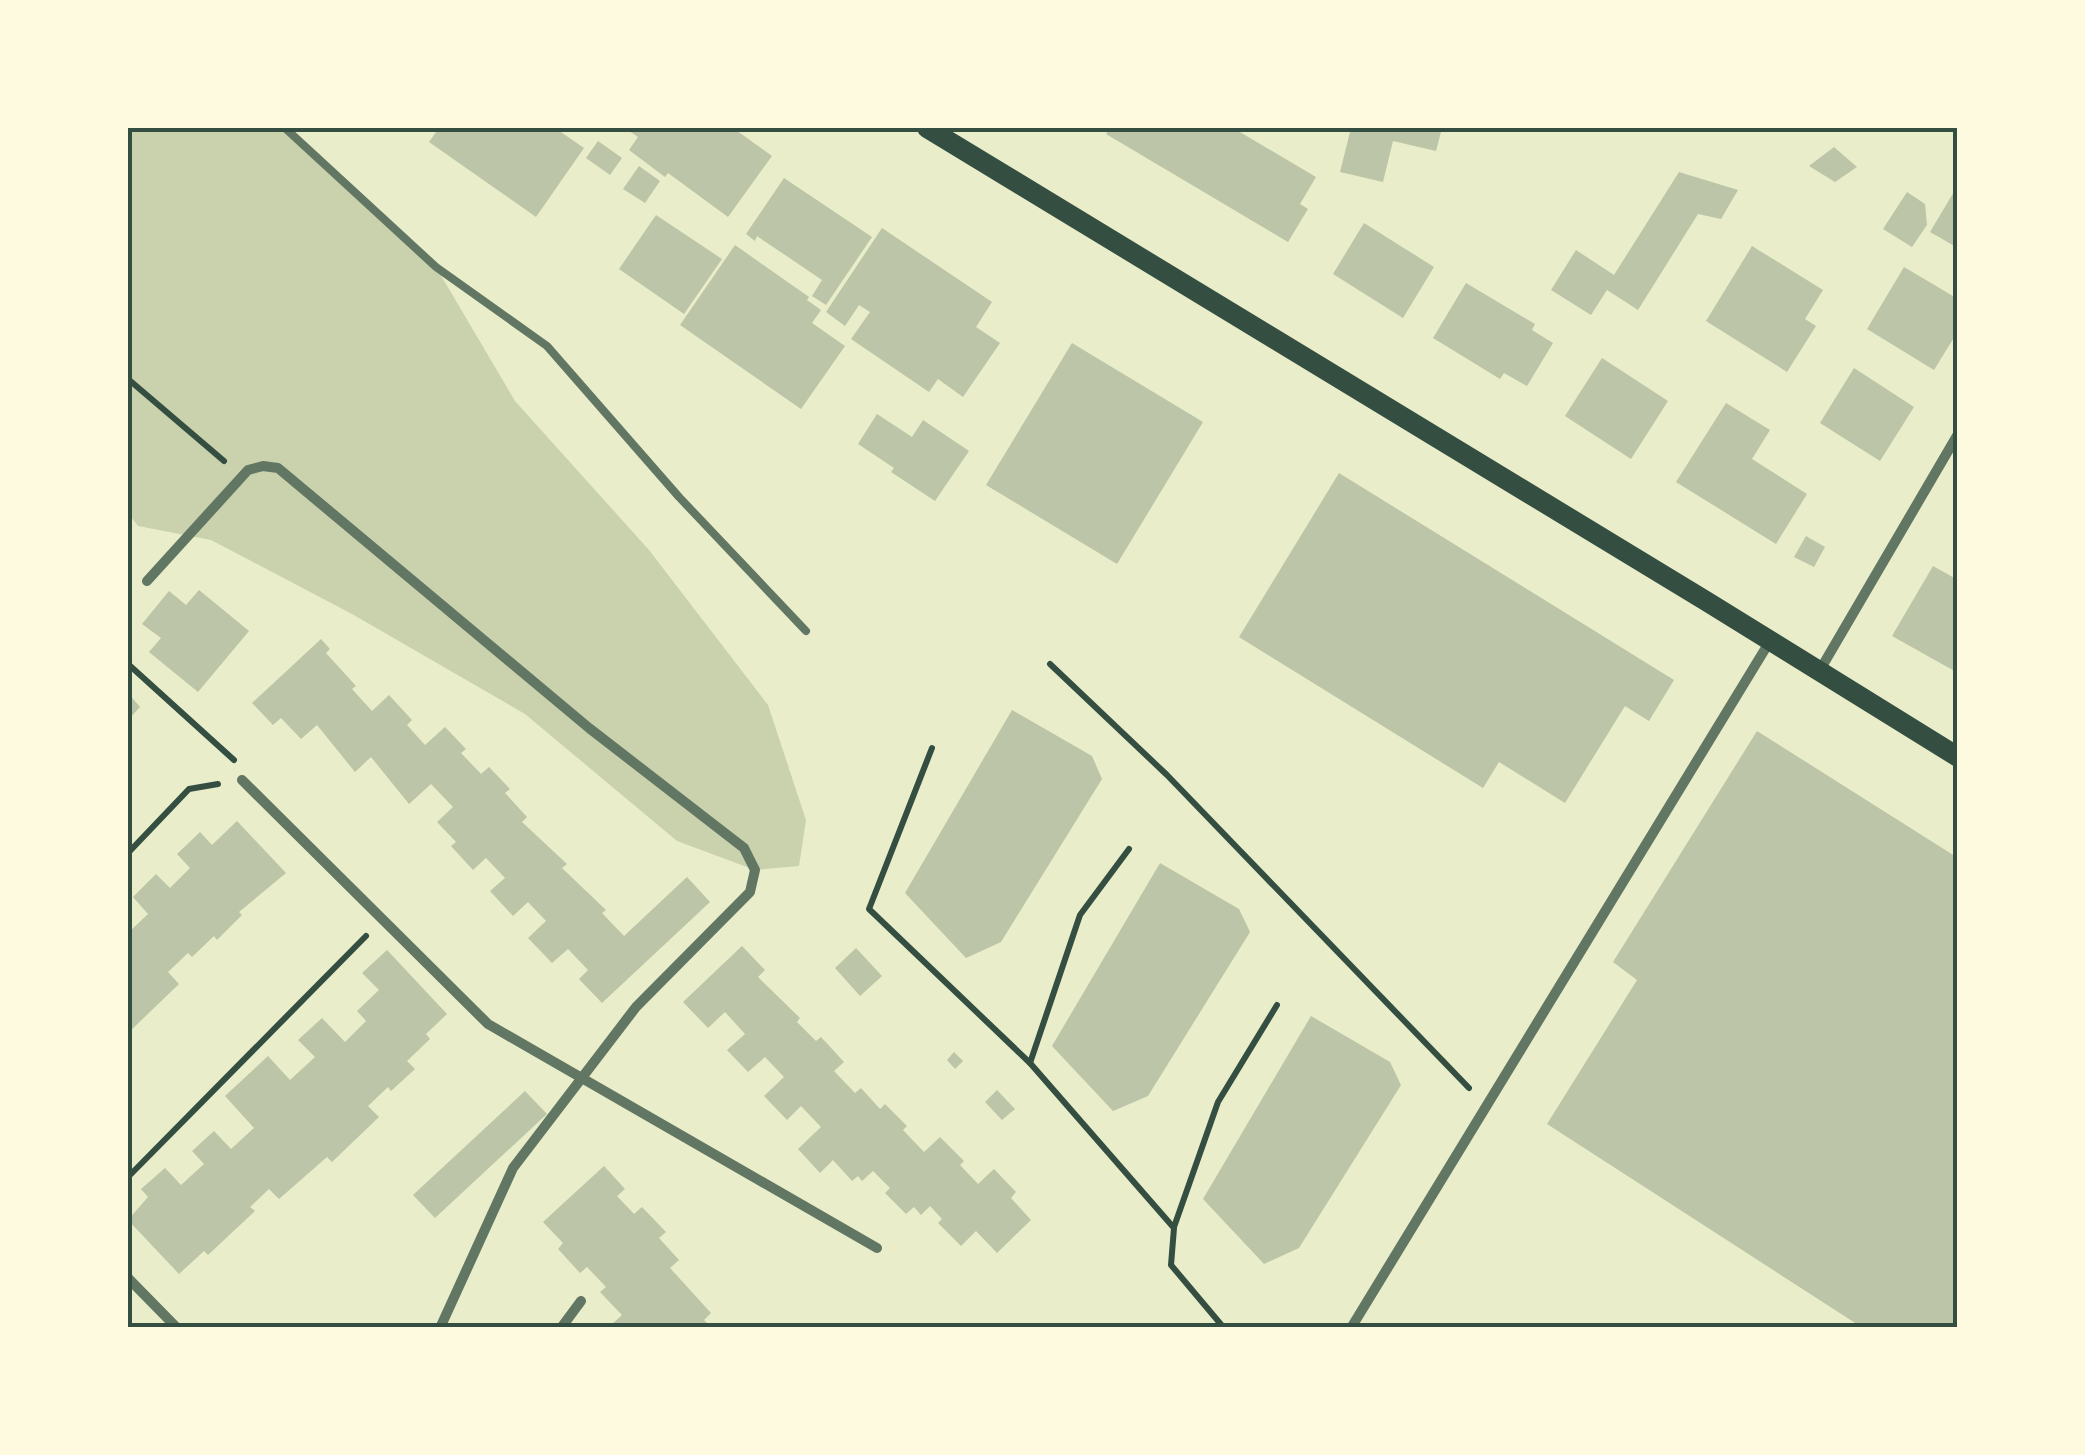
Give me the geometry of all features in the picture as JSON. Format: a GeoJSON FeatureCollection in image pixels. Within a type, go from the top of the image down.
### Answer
{"type":"FeatureCollection","features":[{"type":"Feature","properties":{"kind":"main road"},"geometry":{"type":"LineString","coordinates":[[927,128],[1958,757]]}},
{"type":"Feature","properties":{"kind":"street"},"geometry":{"type":"LineString","coordinates":[[1819,672],[1958,434]]}},
{"type":"Feature","properties":{"kind":"street"},"geometry":{"type":"LineString","coordinates":[[147,581],[248,470],[278,468],[589,728],[744,848],[754,870],[750,892],[636,1006],[513,1168],[440,1328]]}},
{"type":"Feature","properties":{"kind":"street"},"geometry":{"type":"LineString","coordinates":[[1351,1328],[1770,641]]}},
{"type":"Feature","properties":{"kind":"street"},"geometry":{"type":"LineString","coordinates":[[242,780],[488,1024],[877,1248]]}},
{"type":"Feature","properties":{"kind":"street"},"geometry":{"type":"LineString","coordinates":[[128,1278],[178,1328]]}},
{"type":"Feature","properties":{"kind":"street"},"geometry":{"type":"LineString","coordinates":[[561,1328],[581,1301]]}},
{"type":"Feature","properties":{"kind":"lane"},"geometry":{"type":"LineString","coordinates":[[284,128],[436,267],[547,346],[679,497],[806,630]]}},
{"type":"Feature","properties":{"kind":"path"},"geometry":{"type":"LineString","coordinates":[[128,379],[217,458],[248,470]]}},
{"type":"Feature","properties":{"kind":"path"},"geometry":{"type":"LineString","coordinates":[[128,664],[241,766],[242,780],[189,789],[128,853]]}},
{"type":"Feature","properties":{"kind":"path"},"geometry":{"type":"LineString","coordinates":[[1050,664],[1167,775],[1487,1108]]}},
{"type":"Feature","properties":{"kind":"path"},"geometry":{"type":"LineString","coordinates":[[932,748],[868,910],[1030,1063],[1174,1228]]}},
{"type":"Feature","properties":{"kind":"path"},"geometry":{"type":"LineString","coordinates":[[1030,1063],[1080,915],[1128,849]]}},
{"type":"Feature","properties":{"kind":"path"},"geometry":{"type":"LineString","coordinates":[[128,1177],[382,920]]}},
{"type":"Feature","properties":{"kind":"path"},"geometry":{"type":"LineString","coordinates":[[1224,1328],[1171,1265],[1174,1228],[1218,1102],[1277,1005]]}},
{"type":"Feature","properties":{"kind":"green space"},"geometry":{"type":"Polygon","coordinates":[[[128,128],[285,128],[436,267],[515,401],[649,550],[768,705],[806,820],[799,866],[755,870],[677,841],[525,714],[352,614],[211,540],[138,526],[128,513],[128,128]]]}},
{"type":"Feature","properties":{"kind":"building"},"geometry":{"type":"Polygon","coordinates":[[[439,128],[555,128],[584,148],[536,217],[429,142],[439,128]]]}},
{"type":"Feature","properties":{"kind":"building"},"geometry":{"type":"Polygon","coordinates":[[[625,128],[733,128],[772,156],[728,217],[629,150],[638,137],[625,128]]]}},
{"type":"Feature","properties":{"kind":"building"},"geometry":{"type":"Polygon","coordinates":[[[1110,128],[1233,128],[1316,177],[1300,204],[1308,209],[1288,242],[1106,134],[1110,128]]]}},
{"type":"Feature","properties":{"kind":"building"},"geometry":{"type":"Polygon","coordinates":[[[1351,128],[1442,128],[1436,151],[1393,141],[1383,182],[1340,172],[1351,128]]]}},
{"type":"Feature","properties":{"kind":"building"},"geometry":{"type":"Polygon","coordinates":[[[598,141],[622,158],[610,175],[586,158],[598,141]]]}},
{"type":"Feature","properties":{"kind":"building"},"geometry":{"type":"Polygon","coordinates":[[[1834,147],[1857,167],[1835,182],[1809,166],[1834,147]]]}},
{"type":"Feature","properties":{"kind":"building"},"geometry":{"type":"Polygon","coordinates":[[[639,166],[660,181],[645,203],[623,189],[639,166]]]}},
{"type":"Feature","properties":{"kind":"building"},"geometry":{"type":"Polygon","coordinates":[[[1679,172],[1738,190],[1721,219],[1698,214],[1638,310],[1607,290],[1591,315],[1551,290],[1576,250],[1614,275],[1679,172]]]}},
{"type":"Feature","properties":{"kind":"building"},"geometry":{"type":"Polygon","coordinates":[[[784,178],[872,237],[826,305],[812,296],[822,280],[757,236],[755,241],[746,234],[784,178]]]}},
{"type":"Feature","properties":{"kind":"building"},"geometry":{"type":"Polygon","coordinates":[[[1958,185],[1958,248],[1930,232],[1958,185]]]}},
{"type":"Feature","properties":{"kind":"building"},"geometry":{"type":"Polygon","coordinates":[[[1907,192],[1925,204],[1927,225],[1912,247],[1883,229],[1907,192]]]}},
{"type":"Feature","properties":{"kind":"building"},"geometry":{"type":"Polygon","coordinates":[[[656,215],[722,259],[684,314],[619,269],[656,215]]]}},
{"type":"Feature","properties":{"kind":"building"},"geometry":{"type":"Polygon","coordinates":[[[1364,223],[1434,267],[1403,318],[1333,274],[1364,223]]]}},
{"type":"Feature","properties":{"kind":"building"},"geometry":{"type":"Polygon","coordinates":[[[882,228],[992,302],[976,327],[1000,343],[963,397],[938,379],[929,392],[851,339],[870,312],[859,305],[845,326],[826,312],[882,228]]]}},
{"type":"Feature","properties":{"kind":"building"},"geometry":{"type":"Polygon","coordinates":[[[735,245],[809,297],[807,300],[821,310],[812,323],[845,346],[801,409],[680,325],[735,245]]]}},
{"type":"Feature","properties":{"kind":"building"},"geometry":{"type":"Polygon","coordinates":[[[1752,246],[1823,290],[1805,319],[1816,326],[1787,372],[1706,321],[1752,246]]]}},
{"type":"Feature","properties":{"kind":"building"},"geometry":{"type":"Polygon","coordinates":[[[1904,267],[1958,299],[1958,331],[1934,370],[1867,329],[1904,267]]]}},
{"type":"Feature","properties":{"kind":"building"},"geometry":{"type":"Polygon","coordinates":[[[1466,283],[1535,324],[1532,330],[1553,343],[1527,386],[1504,373],[1500,379],[1433,338],[1466,283]]]}},
{"type":"Feature","properties":{"kind":"building"},"geometry":{"type":"Polygon","coordinates":[[[1072,343],[1203,422],[1117,564],[986,485],[1072,343]]]}},
{"type":"Feature","properties":{"kind":"building"},"geometry":{"type":"Polygon","coordinates":[[[1602,358],[1668,401],[1631,459],[1565,416],[1602,358]]]}},
{"type":"Feature","properties":{"kind":"building"},"geometry":{"type":"Polygon","coordinates":[[[1854,368],[1914,407],[1880,461],[1820,423],[1854,368]]]}},
{"type":"Feature","properties":{"kind":"building"},"geometry":{"type":"Polygon","coordinates":[[[1726,403],[1770,430],[1752,459],[1807,494],[1776,544],[1676,482],[1726,403]]]}},
{"type":"Feature","properties":{"kind":"building"},"geometry":{"type":"Polygon","coordinates":[[[877,414],[912,437],[923,420],[969,451],[935,501],[858,444],[877,414]]]}},
{"type":"Feature","properties":{"kind":"building"},"geometry":{"type":"Polygon","coordinates":[[[1339,473],[1674,680],[1649,721],[1625,706],[1565,803],[1499,762],[1483,788],[1239,637],[1339,473]]]}},
{"type":"Feature","properties":{"kind":"building"},"geometry":{"type":"Polygon","coordinates":[[[1806,536],[1825,547],[1814,567],[1794,557],[1806,536]]]}},
{"type":"Feature","properties":{"kind":"building"},"geometry":{"type":"Polygon","coordinates":[[[1933,566],[1958,580],[1958,673],[1892,636],[1933,566]]]}},
{"type":"Feature","properties":{"kind":"building"},"geometry":{"type":"Polygon","coordinates":[[[199,590],[249,631],[198,692],[149,652],[161,638],[142,624],[169,591],[186,605],[199,590]]]}},
{"type":"Feature","properties":{"kind":"building"},"geometry":{"type":"Polygon","coordinates":[[[321,639],[330,649],[326,653],[372,711],[389,695],[412,720],[407,725],[425,745],[445,727],[466,749],[461,753],[481,774],[489,767],[510,789],[505,793],[527,817],[522,822],[567,864],[562,868],[606,910],[602,913],[624,936],[687,877],[710,902],[602,1003],[579,979],[588,970],[568,949],[552,963],[528,938],[546,921],[528,902],[513,916],[490,891],[505,878],[486,858],[473,870],[451,846],[456,842],[437,822],[453,807],[431,784],[409,804],[371,757],[355,772],[317,725],[301,739],[281,718],[273,725],[252,703],[321,639]]]}},
{"type":"Feature","properties":{"kind":"building"},"geometry":{"type":"Polygon","coordinates":[[[128,693],[140,707],[128,720],[128,693]]]}},
{"type":"Feature","properties":{"kind":"building"},"geometry":{"type":"Polygon","coordinates":[[[1012,710],[1092,756],[1102,779],[1001,942],[966,958],[905,893],[1012,710]]]}},
{"type":"Feature","properties":{"kind":"building"},"geometry":{"type":"Polygon","coordinates":[[[1757,731],[1958,858],[1958,1328],[1863,1328],[1547,1124],[1637,980],[1613,962],[1757,731]]]}},
{"type":"Feature","properties":{"kind":"building"},"geometry":{"type":"Polygon","coordinates":[[[237,821],[286,873],[239,912],[242,915],[217,940],[214,936],[168,972],[179,984],[128,1033],[128,933],[148,914],[133,897],[156,874],[170,888],[190,868],[177,854],[200,832],[212,845],[237,821]]]}},
{"type":"Feature","properties":{"kind":"building"},"geometry":{"type":"Polygon","coordinates":[[[1160,863],[1239,909],[1250,932],[1148,1096],[1113,1111],[1052,1046],[1160,863]]]}},
{"type":"Feature","properties":{"kind":"building"},"geometry":{"type":"Polygon","coordinates":[[[742,946],[765,970],[758,977],[800,1018],[797,1022],[816,1041],[821,1037],[844,1062],[834,1071],[855,1093],[861,1088],[880,1109],[885,1104],[907,1126],[903,1130],[924,1152],[940,1137],[964,1161],[960,1165],[978,1184],[994,1169],[1016,1192],[1011,1198],[1031,1220],[997,1253],[976,1231],[961,1246],[938,1223],[942,1219],[930,1206],[921,1215],[914,1207],[906,1214],[885,1193],[890,1188],[873,1171],[862,1181],[858,1176],[852,1181],[833,1160],[820,1173],[798,1149],[821,1127],[801,1106],[787,1120],[764,1096],[784,1077],[765,1057],[748,1072],[727,1050],[745,1034],[725,1012],[708,1028],[683,1002],[742,946]]]}},
{"type":"Feature","properties":{"kind":"building"},"geometry":{"type":"Polygon","coordinates":[[[856,948],[882,976],[860,996],[835,968],[856,948]]]}},
{"type":"Feature","properties":{"kind":"building"},"geometry":{"type":"Polygon","coordinates":[[[387,950],[447,1014],[426,1034],[430,1039],[407,1061],[415,1069],[368,1106],[379,1117],[332,1162],[327,1157],[279,1199],[269,1189],[250,1207],[255,1211],[208,1255],[204,1251],[179,1274],[128,1220],[148,1197],[141,1189],[165,1168],[181,1185],[204,1164],[192,1151],[214,1131],[231,1149],[254,1128],[225,1096],[268,1056],[290,1080],[315,1057],[298,1040],[322,1018],[345,1042],[366,1021],[357,1011],[379,990],[362,973],[387,950]]]}},
{"type":"Feature","properties":{"kind":"building"},"geometry":{"type":"Polygon","coordinates":[[[1311,1016],[1390,1062],[1401,1085],[1299,1248],[1264,1264],[1203,1199],[1311,1016]]]}},
{"type":"Feature","properties":{"kind":"building"},"geometry":{"type":"Polygon","coordinates":[[[954,1052],[963,1061],[955,1069],[947,1060],[954,1052]]]}},
{"type":"Feature","properties":{"kind":"building"},"geometry":{"type":"Polygon","coordinates":[[[997,1090],[1015,1109],[1002,1120],[985,1102],[997,1090]]]}},
{"type":"Feature","properties":{"kind":"building"},"geometry":{"type":"Polygon","coordinates":[[[525,1091],[547,1114],[435,1218],[413,1195],[525,1091]]]}},
{"type":"Feature","properties":{"kind":"building"},"geometry":{"type":"Polygon","coordinates":[[[604,1166],[625,1189],[617,1196],[634,1214],[642,1207],[666,1232],[659,1238],[679,1260],[670,1268],[711,1313],[704,1320],[712,1328],[612,1328],[622,1315],[600,1292],[606,1287],[587,1267],[580,1273],[558,1249],[563,1243],[543,1222],[604,1166]]]}}]}
